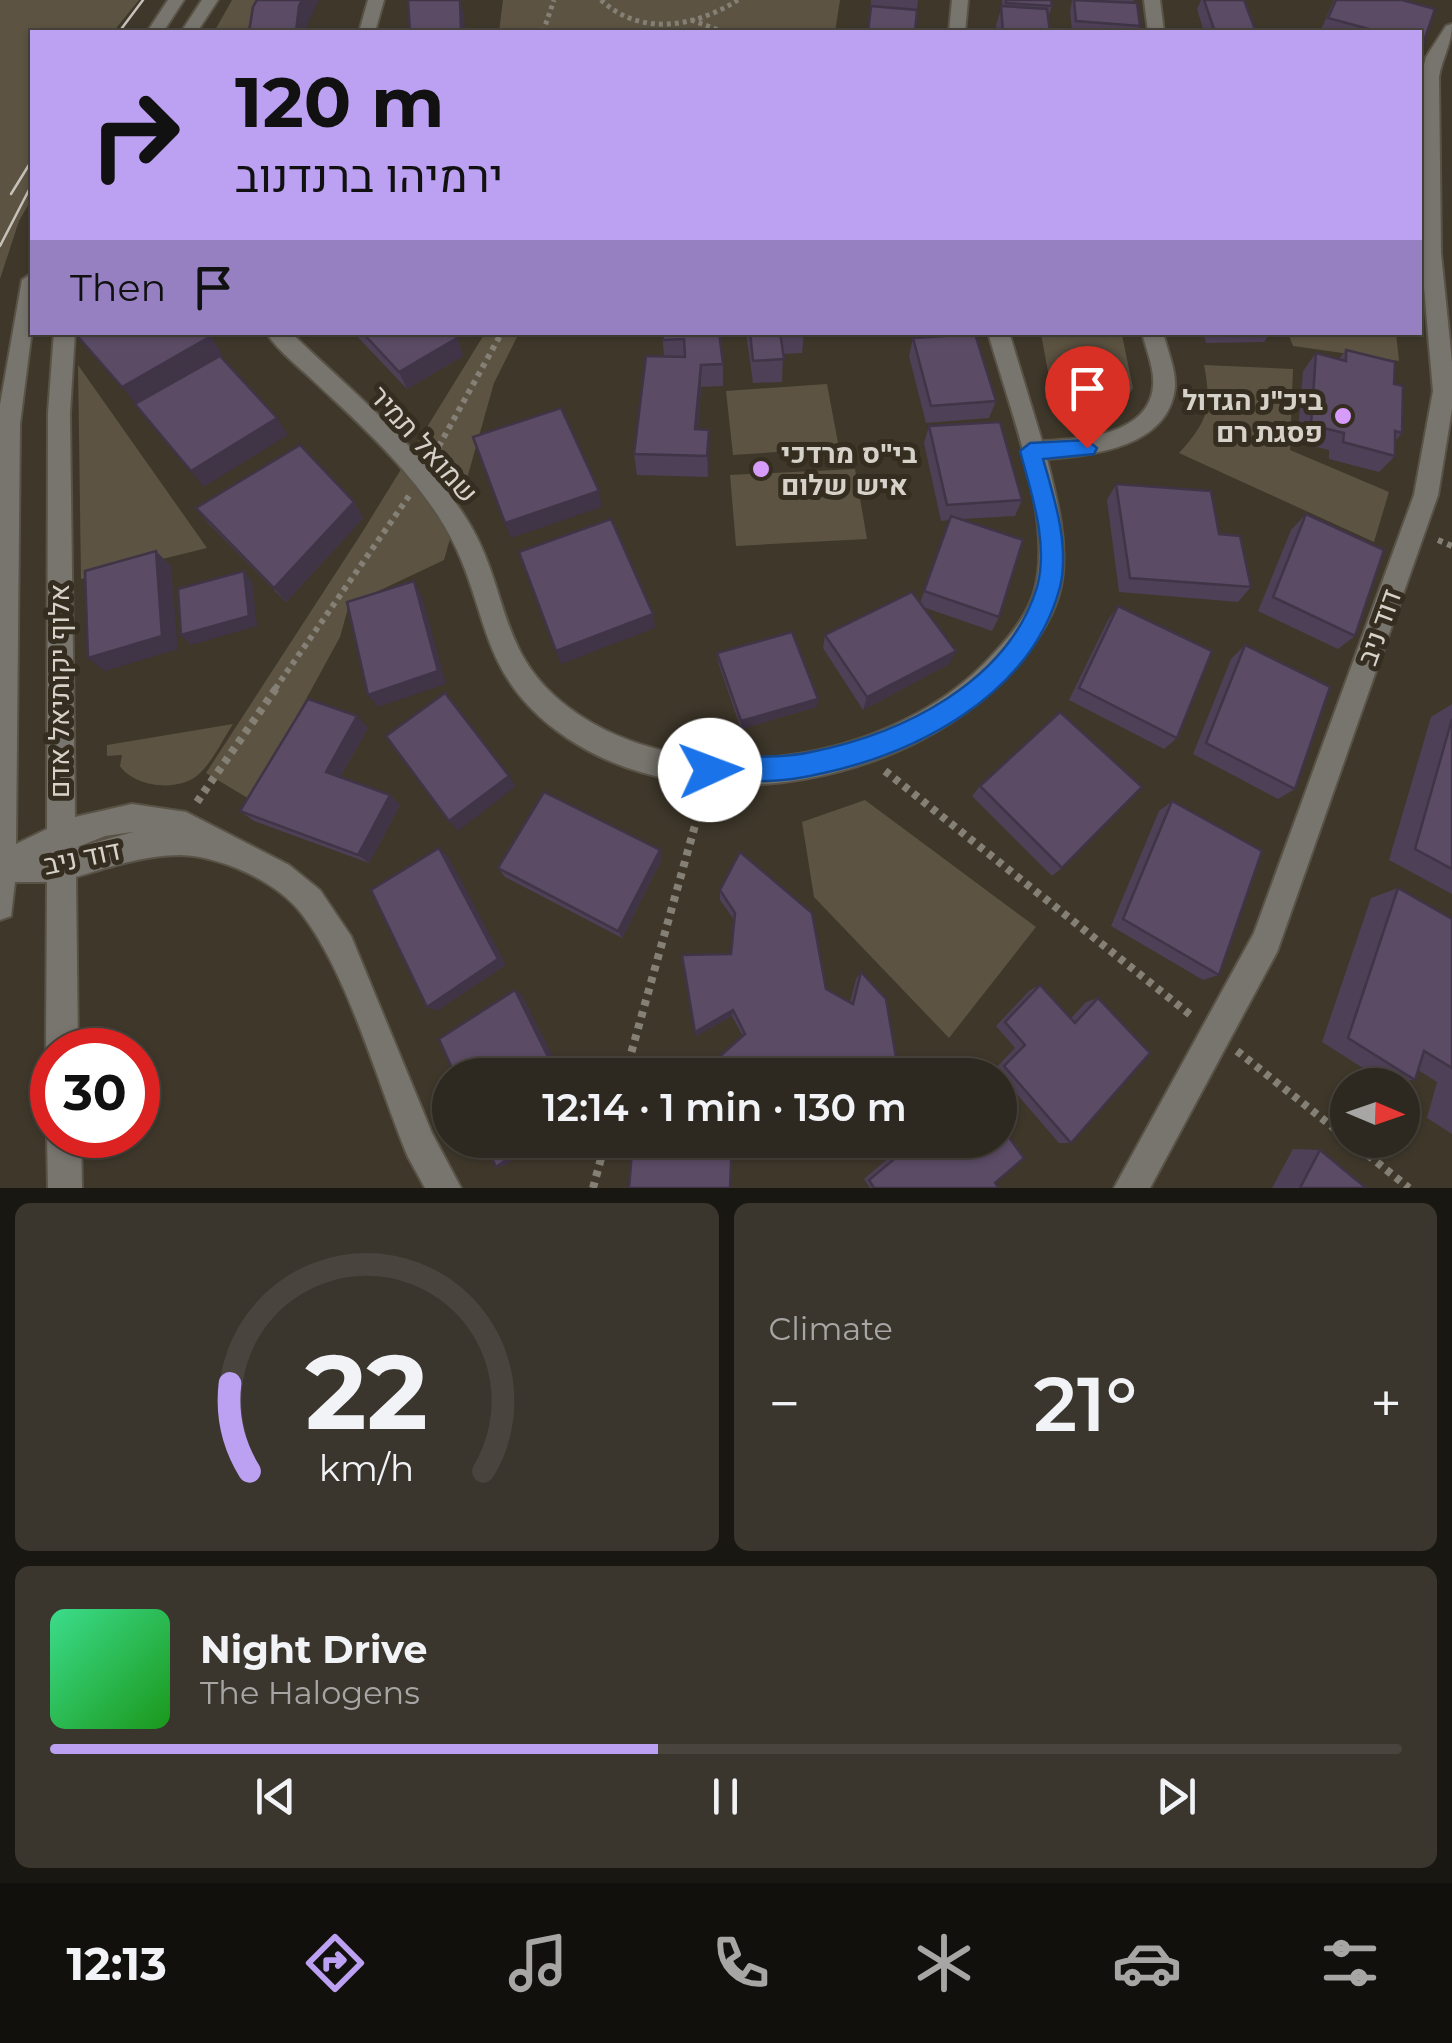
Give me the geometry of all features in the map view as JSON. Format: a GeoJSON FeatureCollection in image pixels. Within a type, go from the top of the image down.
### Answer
{"type":"FeatureCollection","features":[{"type":"Feature","properties":{"kind":"street"},"geometry":{"type":"LineString","coordinates":[[156,30],[176,0]]}},
{"type":"Feature","properties":{"kind":"street"},"geometry":{"type":"LineString","coordinates":[[190,30],[210,0]]}},
{"type":"Feature","properties":{"kind":"street"},"geometry":{"type":"LineString","coordinates":[[368,30],[376,0]]}},
{"type":"Feature","properties":{"kind":"street"},"geometry":{"type":"LineString","coordinates":[[957,30],[960,0]]}},
{"type":"Feature","properties":{"kind":"street"},"geometry":{"type":"LineString","coordinates":[[1152,0],[1156,30]]}},
{"type":"Feature","properties":{"kind":"street","name":"דוד ניב"},"geometry":{"type":"LineString","coordinates":[[1131,1188],[1218,1036],[1266,942],[1426,495],[1444,391],[1431,253],[1430,77],[1434,57],[1452,29]]}},
{"type":"Feature","properties":{"kind":"street","name":"אלוף יקותיאל אדם"},"geometry":{"type":"LineString","coordinates":[[0,906],[9,424],[16,358],[30,297]]}},
{"type":"Feature","properties":{"kind":"street","name":"אלוף יקותיאל אדם"},"geometry":{"type":"LineString","coordinates":[[62,1028],[58,412],[65,335]]}},
{"type":"Feature","properties":{"kind":"street","name":"שמואל תמיר"},"geometry":{"type":"LineString","coordinates":[[279,335],[442,502],[476,560],[510,670],[540,702],[590,737],[639,760],[710,770],[807,765],[861,752],[915,730],[966,700],[1003,667],[1032,626],[1049,586],[1051,554],[1046,505],[999,335]]}},
{"type":"Feature","properties":{"kind":"street"},"geometry":{"type":"LineString","coordinates":[[1030,451],[1087,448],[1142,426],[1156,414],[1164,387],[1153,335]]}},
{"type":"Feature","properties":{"kind":"street","name":"דוד ניב"},"geometry":{"type":"LineString","coordinates":[[2,868],[59,834],[132,816],[182,824],[279,875],[310,900],[340,947],[420,1145],[444,1188]]}},
{"type":"Feature","properties":{"kind":"street","name":"דוד ניב"},"geometry":{"type":"LineString","coordinates":[[2,868],[58,867],[159,842],[224,849]]}},
{"type":"Feature","properties":{"kind":"street"},"geometry":{"type":"LineString","coordinates":[[64,1158],[65,1188]]}},
{"type":"Feature","properties":{"kind":"path"},"geometry":{"type":"LineString","coordinates":[[544,30],[554,0]]}},
{"type":"Feature","properties":{"kind":"path"},"geometry":{"type":"LineString","coordinates":[[601,0],[620,18],[634,24],[710,16],[738,0]]}},
{"type":"Feature","properties":{"kind":"path"},"geometry":{"type":"LineString","coordinates":[[690,20],[718,30]]}},
{"type":"Feature","properties":{"kind":"path"},"geometry":{"type":"LineString","coordinates":[[182,824],[422,478],[500,335]]}},
{"type":"Feature","properties":{"kind":"path"},"geometry":{"type":"LineString","coordinates":[[861,752],[1330,1126]]}},
{"type":"Feature","properties":{"kind":"path"},"geometry":{"type":"LineString","coordinates":[[630,1058],[710,770]]}},
{"type":"Feature","properties":{"kind":"path"},"geometry":{"type":"LineString","coordinates":[[593,1188],[601,1158]]}},
{"type":"Feature","properties":{"kind":"path"},"geometry":{"type":"LineString","coordinates":[[1371,1158],[1409,1188]]}},
{"type":"Feature","properties":{"kind":"shaded area"},"geometry":{"type":"Polygon","coordinates":[[[0,0],[139,0],[115,30],[30,30],[30,202],[19,221],[0,279],[0,0]]]}},
{"type":"Feature","properties":{"kind":"shaded area"},"geometry":{"type":"Polygon","coordinates":[[[232,0],[264,0],[247,30],[215,30],[232,0]]]}},
{"type":"Feature","properties":{"kind":"shaded area"},"geometry":{"type":"Polygon","coordinates":[[[503,0],[840,0],[835,30],[499,30],[503,0]]]}},
{"type":"Feature","properties":{"kind":"shaded area"},"geometry":{"type":"Polygon","coordinates":[[[484,335],[518,335],[494,383],[444,560],[349,605],[340,637],[251,800],[206,773],[484,335]]]}},
{"type":"Feature","properties":{"kind":"shaded area"},"geometry":{"type":"Polygon","coordinates":[[[1041,335],[1122,335],[1133,388],[1122,406],[1079,414],[1054,404],[1041,335]]]}},
{"type":"Feature","properties":{"kind":"shaded area"},"geometry":{"type":"Polygon","coordinates":[[[1289,335],[1396,335],[1399,361],[1293,346],[1289,335]]]}},
{"type":"Feature","properties":{"kind":"shaded area"},"geometry":{"type":"Polygon","coordinates":[[[78,365],[207,548],[81,579],[78,365]]]}},
{"type":"Feature","properties":{"kind":"shaded area"},"geometry":{"type":"Polygon","coordinates":[[[1204,365],[1293,369],[1290,450],[1389,492],[1374,542],[1179,453],[1205,413],[1208,392],[1204,365]]]}},
{"type":"Feature","properties":{"kind":"shaded area"},"geometry":{"type":"Polygon","coordinates":[[[827,384],[839,448],[733,455],[726,391],[827,384]]]}},
{"type":"Feature","properties":{"kind":"shaded area"},"geometry":{"type":"Polygon","coordinates":[[[855,469],[867,539],[736,546],[730,475],[855,469]]]}},
{"type":"Feature","properties":{"kind":"shaded area"},"geometry":{"type":"Polygon","coordinates":[[[233,724],[206,767],[182,783],[147,783],[120,766],[122,755],[107,756],[107,745],[233,724]]]}},
{"type":"Feature","properties":{"kind":"shaded area"},"geometry":{"type":"Polygon","coordinates":[[[865,800],[1036,927],[949,1038],[814,897],[802,822],[865,800]]]}},
{"type":"Feature","properties":{"kind":"building"},"geometry":{"type":"Polygon","coordinates":[[[257,0],[302,0],[296,30],[249,30],[257,0]]]}},
{"type":"Feature","properties":{"kind":"building"},"geometry":{"type":"Polygon","coordinates":[[[408,0],[460,0],[461,30],[410,30],[408,0]]]}},
{"type":"Feature","properties":{"kind":"building"},"geometry":{"type":"Polygon","coordinates":[[[1051,0],[1052,6],[1006,3],[1051,0]]]}},
{"type":"Feature","properties":{"kind":"building"},"geometry":{"type":"Polygon","coordinates":[[[1074,0],[1137,3],[1140,26],[1076,21],[1074,0]]]}},
{"type":"Feature","properties":{"kind":"building"},"geometry":{"type":"Polygon","coordinates":[[[1204,0],[1244,0],[1255,30],[1214,30],[1204,0]]]}},
{"type":"Feature","properties":{"kind":"building"},"geometry":{"type":"Polygon","coordinates":[[[1336,0],[1402,0],[1435,9],[1423,44],[1422,30],[1373,30],[1328,18],[1336,0]]]}},
{"type":"Feature","properties":{"kind":"building"},"geometry":{"type":"Polygon","coordinates":[[[871,6],[917,10],[915,30],[868,30],[871,6]]]}},
{"type":"Feature","properties":{"kind":"building"},"geometry":{"type":"Polygon","coordinates":[[[1001,6],[1047,9],[1050,30],[1003,30],[1001,6]]]}},
{"type":"Feature","properties":{"kind":"building"},"geometry":{"type":"Polygon","coordinates":[[[77,335],[211,336],[122,387],[77,335]]]}},
{"type":"Feature","properties":{"kind":"building"},"geometry":{"type":"Polygon","coordinates":[[[365,335],[457,338],[399,372],[365,335]]]}},
{"type":"Feature","properties":{"kind":"building"},"geometry":{"type":"Polygon","coordinates":[[[662,335],[719,335],[723,364],[701,365],[695,429],[709,430],[707,456],[634,454],[646,356],[685,357],[684,339],[663,340],[662,335]]]}},
{"type":"Feature","properties":{"kind":"building"},"geometry":{"type":"Polygon","coordinates":[[[750,335],[780,335],[784,359],[753,361],[750,335]]]}},
{"type":"Feature","properties":{"kind":"building"},"geometry":{"type":"Polygon","coordinates":[[[975,335],[996,401],[931,406],[913,338],[975,335]]]}},
{"type":"Feature","properties":{"kind":"building","name":"ביכ\"נ הגדול פסגת רם"},"geometry":{"type":"Polygon","coordinates":[[[1346,350],[1395,362],[1394,384],[1403,386],[1402,433],[1395,431],[1395,456],[1343,442],[1344,433],[1311,425],[1316,353],[1346,361],[1346,350]]]}},
{"type":"Feature","properties":{"kind":"building"},"geometry":{"type":"Polygon","coordinates":[[[220,356],[277,418],[191,471],[135,404],[220,356]]]}},
{"type":"Feature","properties":{"kind":"building"},"geometry":{"type":"Polygon","coordinates":[[[561,408],[599,491],[505,523],[473,437],[561,408]]]}},
{"type":"Feature","properties":{"kind":"building"},"geometry":{"type":"Polygon","coordinates":[[[1000,422],[1022,500],[947,505],[929,426],[1000,422]]]}},
{"type":"Feature","properties":{"kind":"building"},"geometry":{"type":"Polygon","coordinates":[[[300,445],[354,502],[274,588],[196,508],[300,445]]]}},
{"type":"Feature","properties":{"kind":"building"},"geometry":{"type":"Polygon","coordinates":[[[1116,484],[1211,491],[1219,534],[1240,536],[1251,587],[1130,578],[1116,484]]]}},
{"type":"Feature","properties":{"kind":"building"},"geometry":{"type":"Polygon","coordinates":[[[1306,514],[1384,550],[1355,636],[1273,597],[1306,514]]]}},
{"type":"Feature","properties":{"kind":"building"},"geometry":{"type":"Polygon","coordinates":[[[951,516],[1023,540],[999,617],[924,591],[951,516]]]}},
{"type":"Feature","properties":{"kind":"building"},"geometry":{"type":"Polygon","coordinates":[[[611,519],[653,614],[556,651],[519,552],[611,519]]]}},
{"type":"Feature","properties":{"kind":"building"},"geometry":{"type":"Polygon","coordinates":[[[156,551],[162,636],[88,658],[85,571],[156,551]]]}},
{"type":"Feature","properties":{"kind":"building"},"geometry":{"type":"Polygon","coordinates":[[[244,571],[249,616],[181,635],[178,589],[244,571]]]}},
{"type":"Feature","properties":{"kind":"building"},"geometry":{"type":"Polygon","coordinates":[[[414,581],[438,671],[368,695],[347,602],[414,581]]]}},
{"type":"Feature","properties":{"kind":"building"},"geometry":{"type":"Polygon","coordinates":[[[912,592],[956,651],[867,697],[825,635],[912,592]]]}},
{"type":"Feature","properties":{"kind":"building"},"geometry":{"type":"Polygon","coordinates":[[[1118,606],[1212,651],[1177,738],[1079,688],[1118,606]]]}},
{"type":"Feature","properties":{"kind":"building"},"geometry":{"type":"Polygon","coordinates":[[[792,632],[818,699],[741,721],[717,653],[792,632]]]}},
{"type":"Feature","properties":{"kind":"building"},"geometry":{"type":"Polygon","coordinates":[[[1245,645],[1330,687],[1295,789],[1206,743],[1245,645]]]}},
{"type":"Feature","properties":{"kind":"building"},"geometry":{"type":"Polygon","coordinates":[[[445,693],[509,776],[449,821],[386,736],[445,693]]]}},
{"type":"Feature","properties":{"kind":"building"},"geometry":{"type":"Polygon","coordinates":[[[308,699],[357,716],[326,772],[390,795],[358,855],[240,811],[308,699]]]}},
{"type":"Feature","properties":{"kind":"building"},"geometry":{"type":"Polygon","coordinates":[[[1060,712],[1142,787],[1062,868],[980,786],[1060,712]]]}},
{"type":"Feature","properties":{"kind":"building"},"geometry":{"type":"Polygon","coordinates":[[[1452,719],[1452,869],[1415,849],[1452,719]]]}},
{"type":"Feature","properties":{"kind":"building"},"geometry":{"type":"Polygon","coordinates":[[[544,792],[660,850],[618,931],[498,868],[544,792]]]}},
{"type":"Feature","properties":{"kind":"building"},"geometry":{"type":"Polygon","coordinates":[[[1172,801],[1262,851],[1219,975],[1123,919],[1172,801]]]}},
{"type":"Feature","properties":{"kind":"building"},"geometry":{"type":"Polygon","coordinates":[[[439,848],[498,959],[427,1007],[371,890],[439,848]]]}},
{"type":"Feature","properties":{"kind":"building"},"geometry":{"type":"Polygon","coordinates":[[[740,852],[812,913],[826,989],[853,1004],[861,972],[886,999],[896,1058],[718,1058],[745,1034],[733,1010],[695,1032],[682,955],[731,954],[735,913],[720,890],[740,852]]]}},
{"type":"Feature","properties":{"kind":"building"},"geometry":{"type":"Polygon","coordinates":[[[1398,888],[1452,919],[1452,1068],[1424,1051],[1419,1068],[1396,1068],[1348,1038],[1398,888]]]}},
{"type":"Feature","properties":{"kind":"building"},"geometry":{"type":"Polygon","coordinates":[[[1040,985],[1075,1023],[1098,998],[1150,1053],[1071,1143],[1017,1081],[1017,1058],[1012,1058],[1025,1045],[1005,1022],[1040,985]]]}},
{"type":"Feature","properties":{"kind":"building"},"geometry":{"type":"Polygon","coordinates":[[[515,990],[549,1058],[447,1058],[439,1039],[515,990]]]}},
{"type":"Feature","properties":{"kind":"building"},"geometry":{"type":"Polygon","coordinates":[[[1017,1148],[1024,1158],[995,1183],[999,1188],[874,1188],[869,1180],[895,1158],[1017,1158],[1017,1148]]]}},
{"type":"Feature","properties":{"kind":"building"},"geometry":{"type":"Polygon","coordinates":[[[1320,1150],[1366,1188],[1300,1188],[1320,1150]]]}},
{"type":"Feature","properties":{"kind":"building"},"geometry":{"type":"Polygon","coordinates":[[[492,1158],[509,1158],[496,1167],[492,1158]]]}},
{"type":"Feature","properties":{"kind":"building"},"geometry":{"type":"Polygon","coordinates":[[[632,1158],[731,1158],[730,1188],[629,1188],[632,1158]]]}},
{"type":"Feature","properties":{"kind":"tram line"},"geometry":{"type":"LineString","coordinates":[[120,30],[143,0]]}},
{"type":"Feature","properties":{"kind":"tram line"},"geometry":{"type":"LineString","coordinates":[[11,194],[30,163]]}},
{"type":"Feature","properties":{"kind":"tram line"},"geometry":{"type":"LineString","coordinates":[[0,246],[30,188]]}},
{"type":"Feature","properties":{"kind":"place","name":"ביכ\"נ הגדול פסגת רם"},"geometry":{"type":"Point","coordinates":[1343,416]}},
{"type":"Feature","properties":{"kind":"place","name":"בי\"ס מרדכי איש שלום"},"geometry":{"type":"Point","coordinates":[761,469]}},
{"type":"Feature","properties":{"kind":"route"},"geometry":{"type":"LineString","coordinates":[[710,770],[807,765],[861,752],[915,730],[966,700],[1003,667],[1032,626],[1049,586],[1051,554],[1046,505],[1030,451],[1087,448]]}}]}
